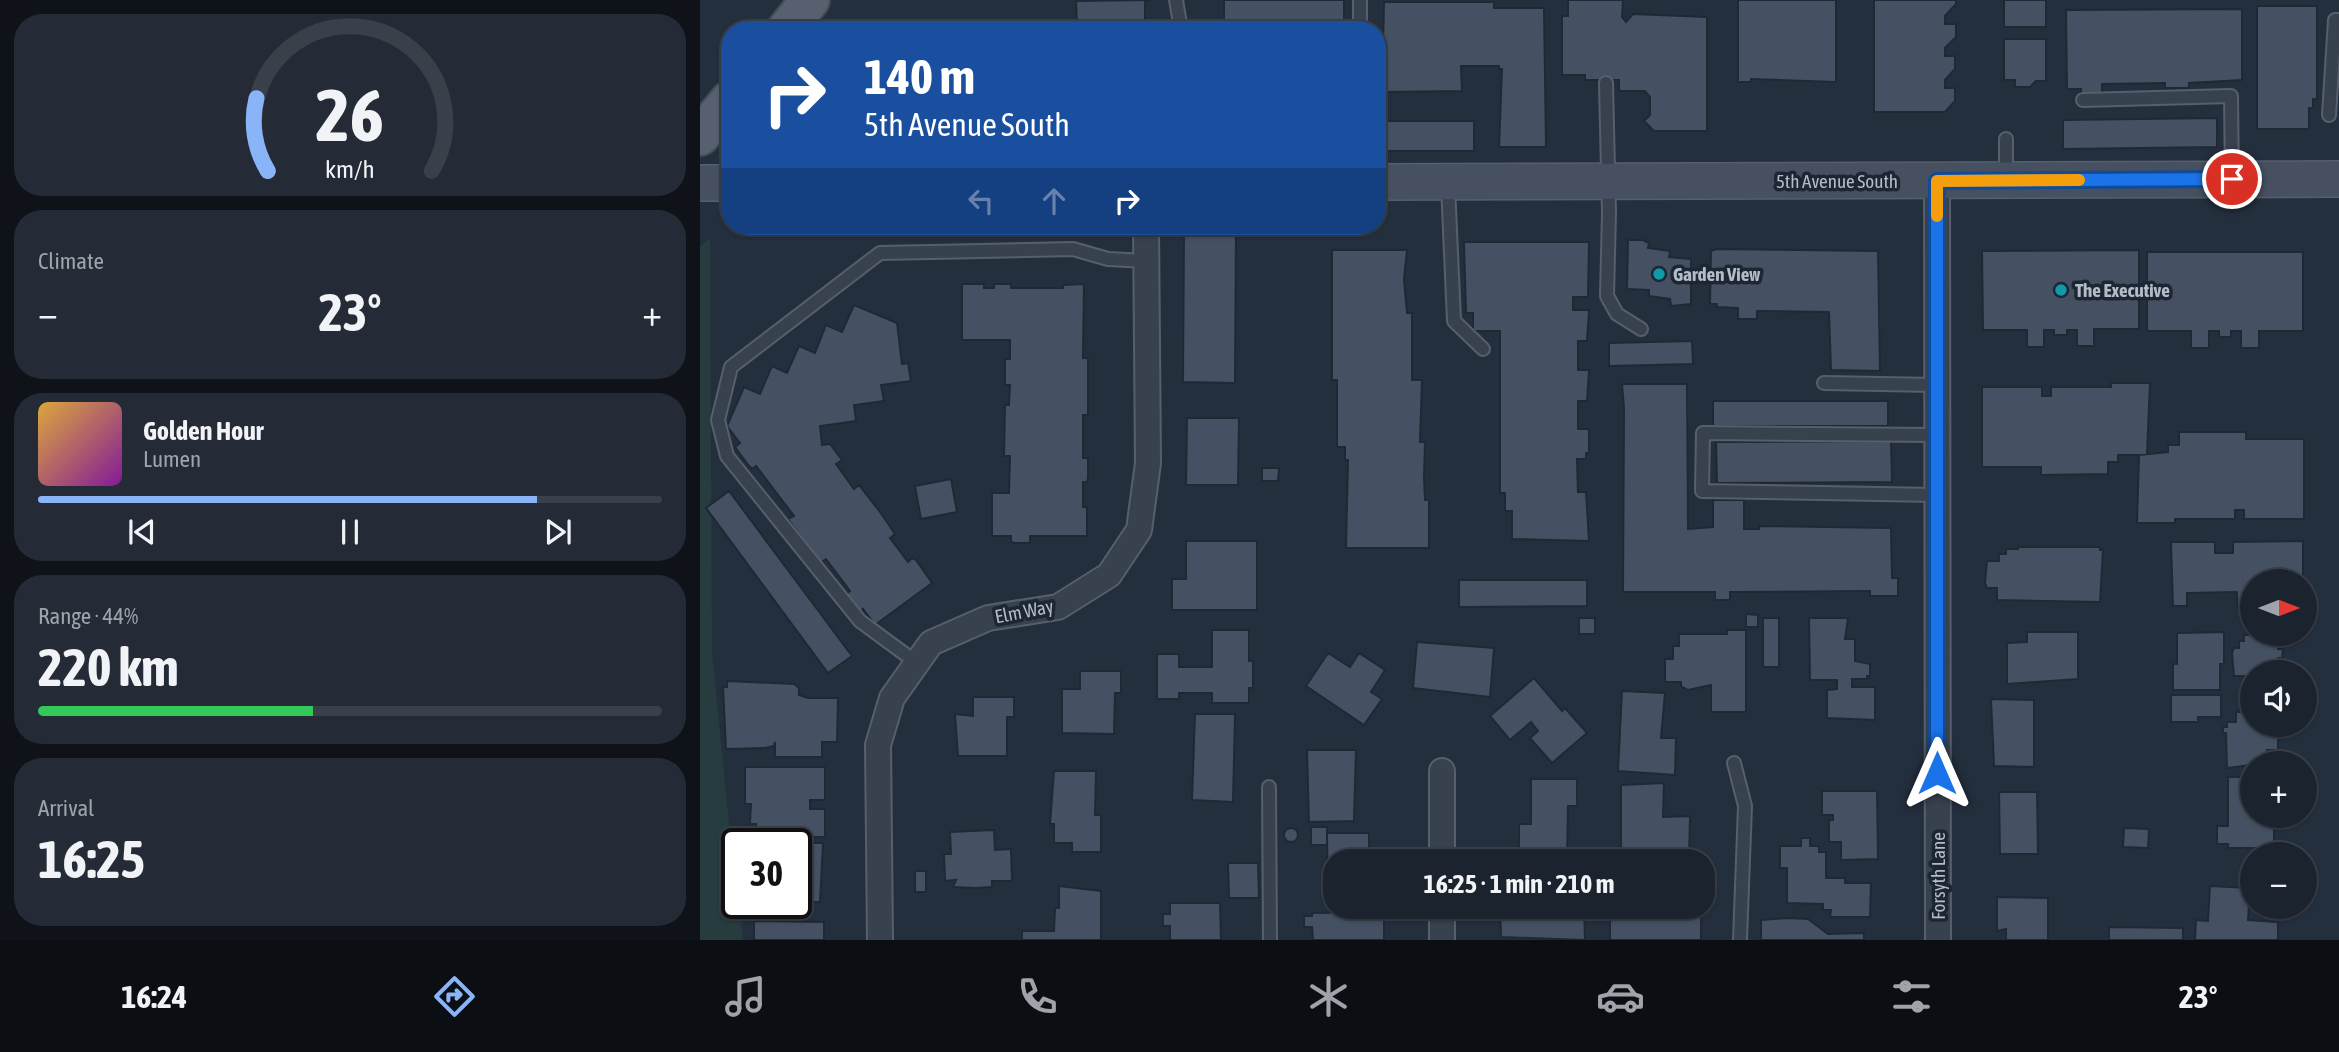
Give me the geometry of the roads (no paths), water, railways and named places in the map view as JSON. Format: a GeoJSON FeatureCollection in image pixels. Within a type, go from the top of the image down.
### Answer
{"type":"FeatureCollection","features":[{"type":"Feature","properties":{"kind":"main road"},"geometry":{"type":"LineString","coordinates":[[793,21],[810,0]]}},
{"type":"Feature","properties":{"kind":"main road"},"geometry":{"type":"LineString","coordinates":[[700,136],[721,111]]}},
{"type":"Feature","properties":{"kind":"main road","name":"5th Avenue South"},"geometry":{"type":"LineString","coordinates":[[1386,182],[2339,179]]}},
{"type":"Feature","properties":{"kind":"main road"},"geometry":{"type":"LineString","coordinates":[[700,183],[721,183]]}},
{"type":"Feature","properties":{"kind":"street","name":"Forsyth Lane"},"geometry":{"type":"LineString","coordinates":[[1937,181],[1935,435],[1938,940]]}},
{"type":"Feature","properties":{"kind":"street","name":"Elm Way"},"geometry":{"type":"LineString","coordinates":[[880,940],[878,745],[892,698],[931,643],[988,618],[1058,607],[1109,575],[1139,530],[1148,463],[1146,235]]}},
{"type":"Feature","properties":{"kind":"street"},"geometry":{"type":"LineString","coordinates":[[1442,771],[1442,849]]}},
{"type":"Feature","properties":{"kind":"street"},"geometry":{"type":"LineString","coordinates":[[1442,919],[1442,940]]}},
{"type":"Feature","properties":{"kind":"lane"},"geometry":{"type":"LineString","coordinates":[[1176,0],[1180,21]]}},
{"type":"Feature","properties":{"kind":"lane"},"geometry":{"type":"LineString","coordinates":[[1360,0],[1360,21]]}},
{"type":"Feature","properties":{"kind":"lane"},"geometry":{"type":"LineString","coordinates":[[2329,115],[2335,20],[2339,20]]}},
{"type":"Feature","properties":{"kind":"lane"},"geometry":{"type":"LineString","coordinates":[[1606,83],[1609,181],[1607,296],[1617,314],[1641,329]]}},
{"type":"Feature","properties":{"kind":"lane"},"geometry":{"type":"LineString","coordinates":[[2083,100],[2231,96],[2232,179]]}},
{"type":"Feature","properties":{"kind":"lane"},"geometry":{"type":"LineString","coordinates":[[2006,139],[2006,181]]}},
{"type":"Feature","properties":{"kind":"lane"},"geometry":{"type":"LineString","coordinates":[[1448,181],[1454,321],[1483,349]]}},
{"type":"Feature","properties":{"kind":"lane"},"geometry":{"type":"LineString","coordinates":[[917,663],[860,621],[727,456],[718,419],[731,367],[880,253],[1073,249],[1108,258],[1147,261]]}},
{"type":"Feature","properties":{"kind":"lane"},"geometry":{"type":"LineString","coordinates":[[1824,383],[1936,384]]}},
{"type":"Feature","properties":{"kind":"lane"},"geometry":{"type":"LineString","coordinates":[[1935,435],[1703,433],[1702,491],[1936,495]]}},
{"type":"Feature","properties":{"kind":"lane"},"geometry":{"type":"LineString","coordinates":[[1734,763],[1745,806],[1740,940]]}},
{"type":"Feature","properties":{"kind":"lane"},"geometry":{"type":"LineString","coordinates":[[1269,787],[1270,940]]}},
{"type":"Feature","properties":{"kind":"place","name":"Garden View"},"geometry":{"type":"Point","coordinates":[1659,274]}},
{"type":"Feature","properties":{"kind":"place","name":"The Executive"},"geometry":{"type":"Point","coordinates":[2061,290]}}]}
